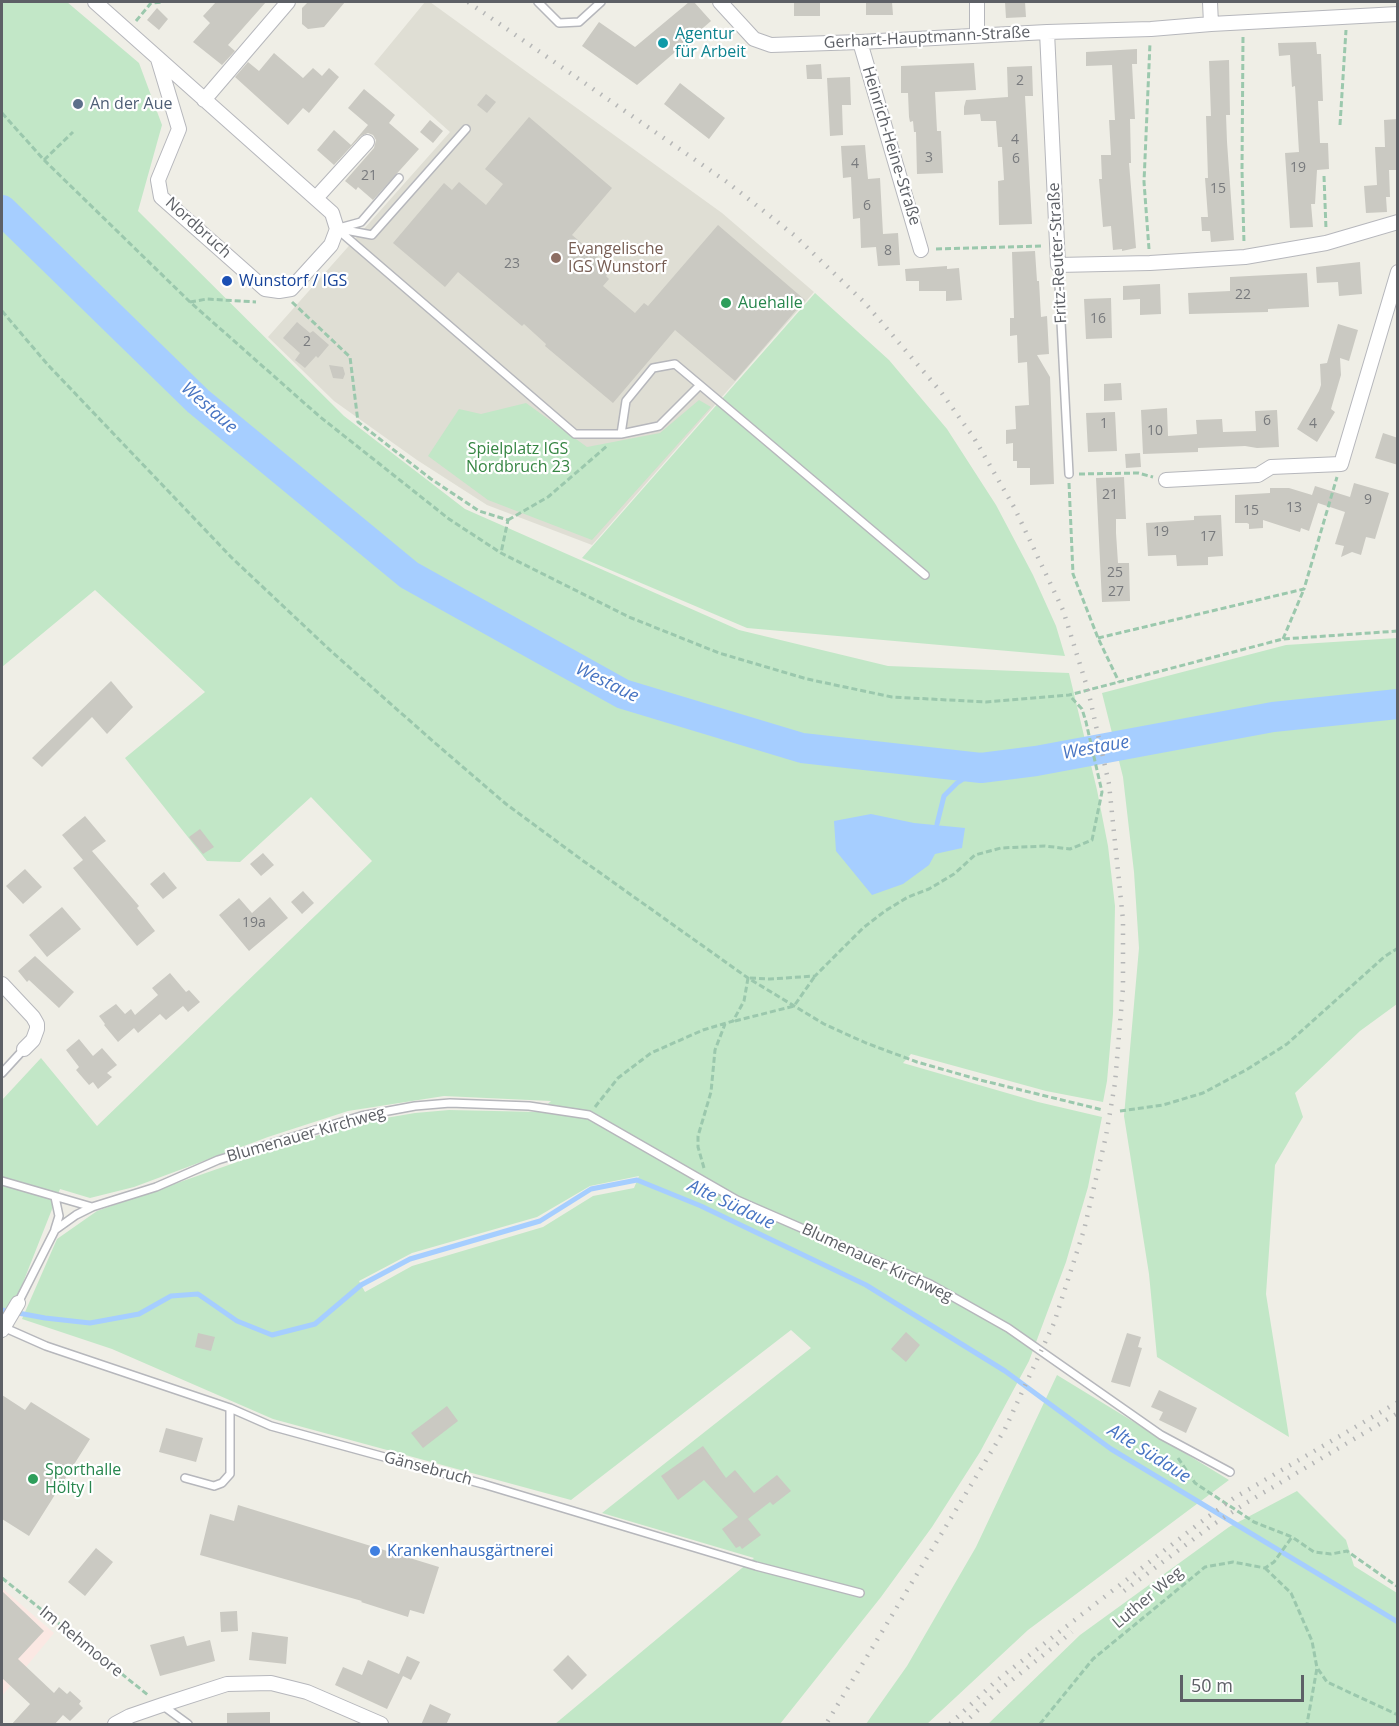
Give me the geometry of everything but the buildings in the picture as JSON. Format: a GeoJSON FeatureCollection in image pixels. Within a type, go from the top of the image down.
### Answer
{"type":"FeatureCollection","features":[{"type":"Feature","properties":{"kind":"street"},"geometry":{"type":"LineString","coordinates":[[95,2],[332,213],[337,229],[331,245],[291,289],[279,291]]}},
{"type":"Feature","properties":{"kind":"street"},"geometry":{"type":"LineString","coordinates":[[204,100],[288,2]]}},
{"type":"Feature","properties":{"kind":"street","name":"Gerhart-Hauptmann-Straße"},"geometry":{"type":"LineString","coordinates":[[720,2],[754,39],[771,45],[1151,29],[1398,14]]}},
{"type":"Feature","properties":{"kind":"street"},"geometry":{"type":"LineString","coordinates":[[977,2],[977,35]]}},
{"type":"Feature","properties":{"kind":"street"},"geometry":{"type":"LineString","coordinates":[[1210,2],[1211,24]]}},
{"type":"Feature","properties":{"kind":"street","name":"Fritz-Reuter-Straße"},"geometry":{"type":"LineString","coordinates":[[1047,32],[1058,265]]}},
{"type":"Feature","properties":{"kind":"street","name":"Heinrich-Heine-Straße"},"geometry":{"type":"LineString","coordinates":[[860,42],[921,250]]}},
{"type":"Feature","properties":{"kind":"street","name":"Nordbruch"},"geometry":{"type":"LineString","coordinates":[[158,59],[179,129],[158,180],[161,197],[265,289],[279,291]]}},
{"type":"Feature","properties":{"kind":"street"},"geometry":{"type":"LineString","coordinates":[[316,198],[367,142]]}},
{"type":"Feature","properties":{"kind":"street"},"geometry":{"type":"LineString","coordinates":[[1058,265],[1150,263],[1245,257],[1326,243],[1398,222]]}},
{"type":"Feature","properties":{"kind":"street"},"geometry":{"type":"LineString","coordinates":[[1166,480],[1258,475],[1271,467],[1341,464],[1398,272]]}},
{"type":"Feature","properties":{"kind":"street"},"geometry":{"type":"LineString","coordinates":[[2,984],[37,1024],[33,1040],[24,1049]]}},
{"type":"Feature","properties":{"kind":"street"},"geometry":{"type":"LineString","coordinates":[[2,1328],[18,1303]]}},
{"type":"Feature","properties":{"kind":"street"},"geometry":{"type":"LineString","coordinates":[[114,1725],[130,1716],[227,1684],[271,1683],[307,1692],[381,1725]]}},
{"type":"Feature","properties":{"kind":"lane"},"geometry":{"type":"LineString","coordinates":[[538,2],[559,23],[579,22],[601,2]]}},
{"type":"Feature","properties":{"kind":"lane"},"geometry":{"type":"LineString","coordinates":[[337,229],[372,235],[466,129]]}},
{"type":"Feature","properties":{"kind":"lane"},"geometry":{"type":"LineString","coordinates":[[337,229],[361,222],[399,178]]}},
{"type":"Feature","properties":{"kind":"lane"},"geometry":{"type":"LineString","coordinates":[[337,229],[575,434],[621,434],[659,426],[700,385]]}},
{"type":"Feature","properties":{"kind":"lane","name":"Fritz-Reuter-Straße"},"geometry":{"type":"LineString","coordinates":[[1058,265],[1069,474]]}},
{"type":"Feature","properties":{"kind":"lane"},"geometry":{"type":"LineString","coordinates":[[621,434],[626,401],[653,368],[675,364],[925,575]]}},
{"type":"Feature","properties":{"kind":"lane"},"geometry":{"type":"LineString","coordinates":[[2,1073],[24,1049]]}},
{"type":"Feature","properties":{"kind":"lane","name":"Blumenauer Kirchweg"},"geometry":{"type":"LineString","coordinates":[[55,1230],[92,1207],[156,1187],[218,1160],[361,1116],[415,1106],[450,1103],[529,1106],[589,1115],[737,1200],[930,1284],[1008,1328],[1161,1435],[1230,1472]]}},
{"type":"Feature","properties":{"kind":"lane"},"geometry":{"type":"LineString","coordinates":[[2,1181],[92,1207]]}},
{"type":"Feature","properties":{"kind":"lane"},"geometry":{"type":"LineString","coordinates":[[18,1303],[55,1230],[59,1216],[55,1197]]}},
{"type":"Feature","properties":{"kind":"lane","name":"Gänsebruch"},"geometry":{"type":"LineString","coordinates":[[2,1328],[46,1346],[230,1408],[271,1426],[483,1484],[756,1566],[860,1593]]}},
{"type":"Feature","properties":{"kind":"lane"},"geometry":{"type":"LineString","coordinates":[[184,1478],[214,1486],[222,1483],[230,1474],[230,1408]]}},
{"type":"Feature","properties":{"kind":"lane"},"geometry":{"type":"LineString","coordinates":[[162,1705],[188,1725]]}},
{"type":"Feature","properties":{"kind":"path"},"geometry":{"type":"LineString","coordinates":[[128,32],[151,3],[162,2]]}},
{"type":"Feature","properties":{"kind":"path"},"geometry":{"type":"LineString","coordinates":[[1340,125],[1347,16]]}},
{"type":"Feature","properties":{"kind":"path"},"geometry":{"type":"LineString","coordinates":[[1243,23],[1242,170],[1245,257]]}},
{"type":"Feature","properties":{"kind":"path"},"geometry":{"type":"LineString","coordinates":[[1150,263],[1144,182],[1151,29]]}},
{"type":"Feature","properties":{"kind":"path"},"geometry":{"type":"LineString","coordinates":[[2,113],[44,160],[190,302],[319,416],[449,519],[501,553],[629,617],[719,652],[807,679],[892,697],[986,702],[1068,695],[1283,639],[1398,631]]}},
{"type":"Feature","properties":{"kind":"path"},"geometry":{"type":"LineString","coordinates":[[44,160],[73,132]]}},
{"type":"Feature","properties":{"kind":"path"},"geometry":{"type":"LineString","coordinates":[[1324,176],[1326,243]]}},
{"type":"Feature","properties":{"kind":"path"},"geometry":{"type":"LineString","coordinates":[[921,250],[1057,246]]}},
{"type":"Feature","properties":{"kind":"path"},"geometry":{"type":"LineString","coordinates":[[190,302],[207,299],[254,303],[279,291],[350,357],[358,422],[431,479],[479,511],[508,520]]}},
{"type":"Feature","properties":{"kind":"path"},"geometry":{"type":"LineString","coordinates":[[2,311],[48,365],[232,558],[349,667],[507,804],[582,860],[748,978],[824,1024],[916,1062],[1103,1110]]}},
{"type":"Feature","properties":{"kind":"path"},"geometry":{"type":"LineString","coordinates":[[501,553],[508,520],[548,496],[621,434]]}},
{"type":"Feature","properties":{"kind":"path"},"geometry":{"type":"LineString","coordinates":[[1283,639],[1304,589],[1341,464]]}},
{"type":"Feature","properties":{"kind":"path"},"geometry":{"type":"LineString","coordinates":[[1119,682],[1098,638],[1073,574],[1069,474],[1138,473],[1166,480]]}},
{"type":"Feature","properties":{"kind":"path"},"geometry":{"type":"LineString","coordinates":[[1098,638],[1304,589]]}},
{"type":"Feature","properties":{"kind":"path"},"geometry":{"type":"LineString","coordinates":[[589,1115],[618,1078],[651,1053],[703,1030],[794,1006],[815,976],[863,928],[908,897],[929,889],[954,874],[975,855],[1001,848],[1045,846],[1070,849],[1092,840],[1102,792],[1082,709],[1068,695]]}},
{"type":"Feature","properties":{"kind":"path"},"geometry":{"type":"LineString","coordinates":[[1120,1111],[1163,1105],[1203,1093],[1246,1070],[1287,1044],[1384,957],[1398,948]]}},
{"type":"Feature","properties":{"kind":"path"},"geometry":{"type":"LineString","coordinates":[[748,978],[815,976]]}},
{"type":"Feature","properties":{"kind":"path"},"geometry":{"type":"LineString","coordinates":[[733,1021],[744,1001],[748,978]]}},
{"type":"Feature","properties":{"kind":"path"},"geometry":{"type":"LineString","coordinates":[[712,1186],[698,1147],[698,1136],[711,1092],[715,1050],[725,1024]]}},
{"type":"Feature","properties":{"kind":"path"},"geometry":{"type":"LineString","coordinates":[[1161,1435],[1195,1483],[1254,1522],[1292,1537],[1314,1552],[1330,1554],[1347,1551],[1398,1587]]}},
{"type":"Feature","properties":{"kind":"path"},"geometry":{"type":"LineString","coordinates":[[1292,1537],[1274,1562],[1265,1568],[1291,1593],[1312,1641],[1317,1668],[1306,1725]]}},
{"type":"Feature","properties":{"kind":"path","name":"Luther Weg"},"geometry":{"type":"LineString","coordinates":[[1040,1725],[1093,1659],[1205,1567],[1233,1562],[1265,1568]]}},
{"type":"Feature","properties":{"kind":"path","name":"Im Rehmoore"},"geometry":{"type":"LineString","coordinates":[[2,1578],[131,1683],[162,1705]]}},
{"type":"Feature","properties":{"kind":"path"},"geometry":{"type":"LineString","coordinates":[[1317,1668],[1327,1682],[1398,1716]]}},
{"type":"Feature","properties":{"kind":"shaded area","name":"Evangelische IGS Wunstorf"},"geometry":{"type":"Polygon","coordinates":[[[425,2],[430,2],[722,213],[814,292],[592,545],[487,505],[417,460],[334,401],[268,337],[450,132],[374,64],[425,2]]]}},
{"type":"Feature","properties":{"kind":"shaded area"},"geometry":{"type":"Polygon","coordinates":[[[2,1588],[54,1633],[2,1696],[2,1588]]]}},
{"type":"Feature","properties":{"kind":"green space"},"geometry":{"type":"Polygon","coordinates":[[[2,2],[67,2],[139,63],[162,125],[138,211],[344,416],[465,509],[739,630],[888,666],[1069,673],[1097,790],[1108,846],[1115,906],[1113,1014],[1103,1102],[1046,1091],[911,1054],[903,1063],[1038,1102],[1102,1117],[1088,1187],[1066,1262],[1029,1361],[980,1452],[932,1527],[881,1597],[780,1724],[555,1724],[754,1558],[602,1513],[811,1348],[791,1330],[571,1500],[273,1419],[112,1349],[22,1319],[57,1239],[97,1211],[283,1146],[362,1122],[449,1110],[539,1112],[551,1101],[444,1096],[348,1111],[268,1137],[134,1187],[90,1198],[60,1189],[13,1308],[2,1324],[2,1100],[41,1058],[97,1126],[372,861],[311,797],[240,862],[207,861],[125,758],[205,692],[95,590],[2,667],[2,2]],[[639,1176],[590,1186],[537,1217],[412,1253],[359,1281],[365,1292],[412,1266],[543,1227],[593,1196],[634,1188],[639,1176]]]}},
{"type":"Feature","properties":{"kind":"green space"},"geometry":{"type":"Polygon","coordinates":[[[815,293],[889,360],[947,429],[996,505],[1033,575],[1056,626],[1065,656],[747,628],[582,558],[815,293]]]}},
{"type":"Feature","properties":{"kind":"green space","name":"Spielplatz IGS Nordbruch 23"},"geometry":{"type":"Polygon","coordinates":[[[699,400],[711,407],[592,540],[488,500],[428,456],[459,409],[481,414],[526,403],[587,447],[660,433],[699,400]]]}},
{"type":"Feature","properties":{"kind":"green space"},"geometry":{"type":"Polygon","coordinates":[[[1397,638],[1397,1004],[1360,1031],[1295,1093],[1303,1117],[1275,1165],[1266,1294],[1289,1437],[1157,1357],[1149,1274],[1124,1116],[1139,948],[1134,872],[1123,777],[1102,693],[1286,645],[1397,638]]]}},
{"type":"Feature","properties":{"kind":"green space"},"geometry":{"type":"Polygon","coordinates":[[[1057,1375],[1229,1480],[1028,1630],[927,1724],[866,1724],[907,1666],[976,1547],[1057,1375]]]}},
{"type":"Feature","properties":{"kind":"green space"},"geometry":{"type":"Polygon","coordinates":[[[1297,1491],[1346,1540],[1354,1566],[1397,1593],[1397,1724],[988,1724],[1080,1635],[1229,1527],[1297,1491]]]}},
{"type":"Feature","properties":{"kind":"water"},"geometry":{"type":"Polygon","coordinates":[[[871,814],[914,823],[965,828],[962,848],[935,854],[929,865],[903,884],[872,895],[836,851],[834,821],[871,814]]]}},
{"type":"Feature","properties":{"kind":"waterway","name":"Westaue"},"geometry":{"type":"LineString","coordinates":[[2,210],[198,401],[409,575],[623,694],[802,748],[981,768],[1036,761],[1273,717],[1398,704]]}},
{"type":"Feature","properties":{"kind":"waterway"},"geometry":{"type":"LineString","coordinates":[[937,824],[944,796],[957,783],[981,768]]}},
{"type":"Feature","properties":{"kind":"waterway","name":"Alte Südaue"},"geometry":{"type":"LineString","coordinates":[[2,1310],[90,1323],[139,1314],[171,1296],[198,1294],[237,1321],[272,1335],[315,1324],[361,1285],[410,1259],[540,1221],[591,1189],[637,1180],[701,1206],[866,1285],[1005,1371],[1111,1449],[1398,1622]]}},
{"type":"Feature","properties":{"kind":"railway"},"geometry":{"type":"LineString","coordinates":[[468,2],[727,182],[794,235],[865,303],[941,392],[974,438],[1014,507],[1063,610],[1088,690],[1109,784],[1123,920],[1123,988],[1115,1083],[1106,1136],[1084,1230],[1054,1323],[1005,1429],[826,1724]]}},
{"type":"Feature","properties":{"kind":"railway"},"geometry":{"type":"LineString","coordinates":[[950,1724],[996,1681],[1234,1498],[1398,1402]]}},
{"type":"Feature","properties":{"kind":"railway"},"geometry":{"type":"LineString","coordinates":[[1124,1591],[1211,1526],[1246,1503],[1398,1413]]}},
{"type":"Feature","properties":{"kind":"railway"},"geometry":{"type":"LineString","coordinates":[[963,1724],[1002,1688],[1072,1632]]}},
{"type":"Feature","properties":{"kind":"place","name":"Agentur für Arbeit"},"geometry":{"type":"Point","coordinates":[663,43]}},
{"type":"Feature","properties":{"kind":"place","name":"An der Aue"},"geometry":{"type":"Point","coordinates":[78,104]}},
{"type":"Feature","properties":{"kind":"place","name":"Evangelische IGS Wunstorf"},"geometry":{"type":"Point","coordinates":[556,258]}},
{"type":"Feature","properties":{"kind":"place","name":"Wunstorf / IGS"},"geometry":{"type":"Point","coordinates":[227,281]}},
{"type":"Feature","properties":{"kind":"place","name":"Auehalle"},"geometry":{"type":"Point","coordinates":[726,303]}},
{"type":"Feature","properties":{"kind":"place","name":"Sporthalle Hölty I"},"geometry":{"type":"Point","coordinates":[33,1479]}},
{"type":"Feature","properties":{"kind":"place","name":"Krankenhausgärtnerei"},"geometry":{"type":"Point","coordinates":[375,1551]}}]}
